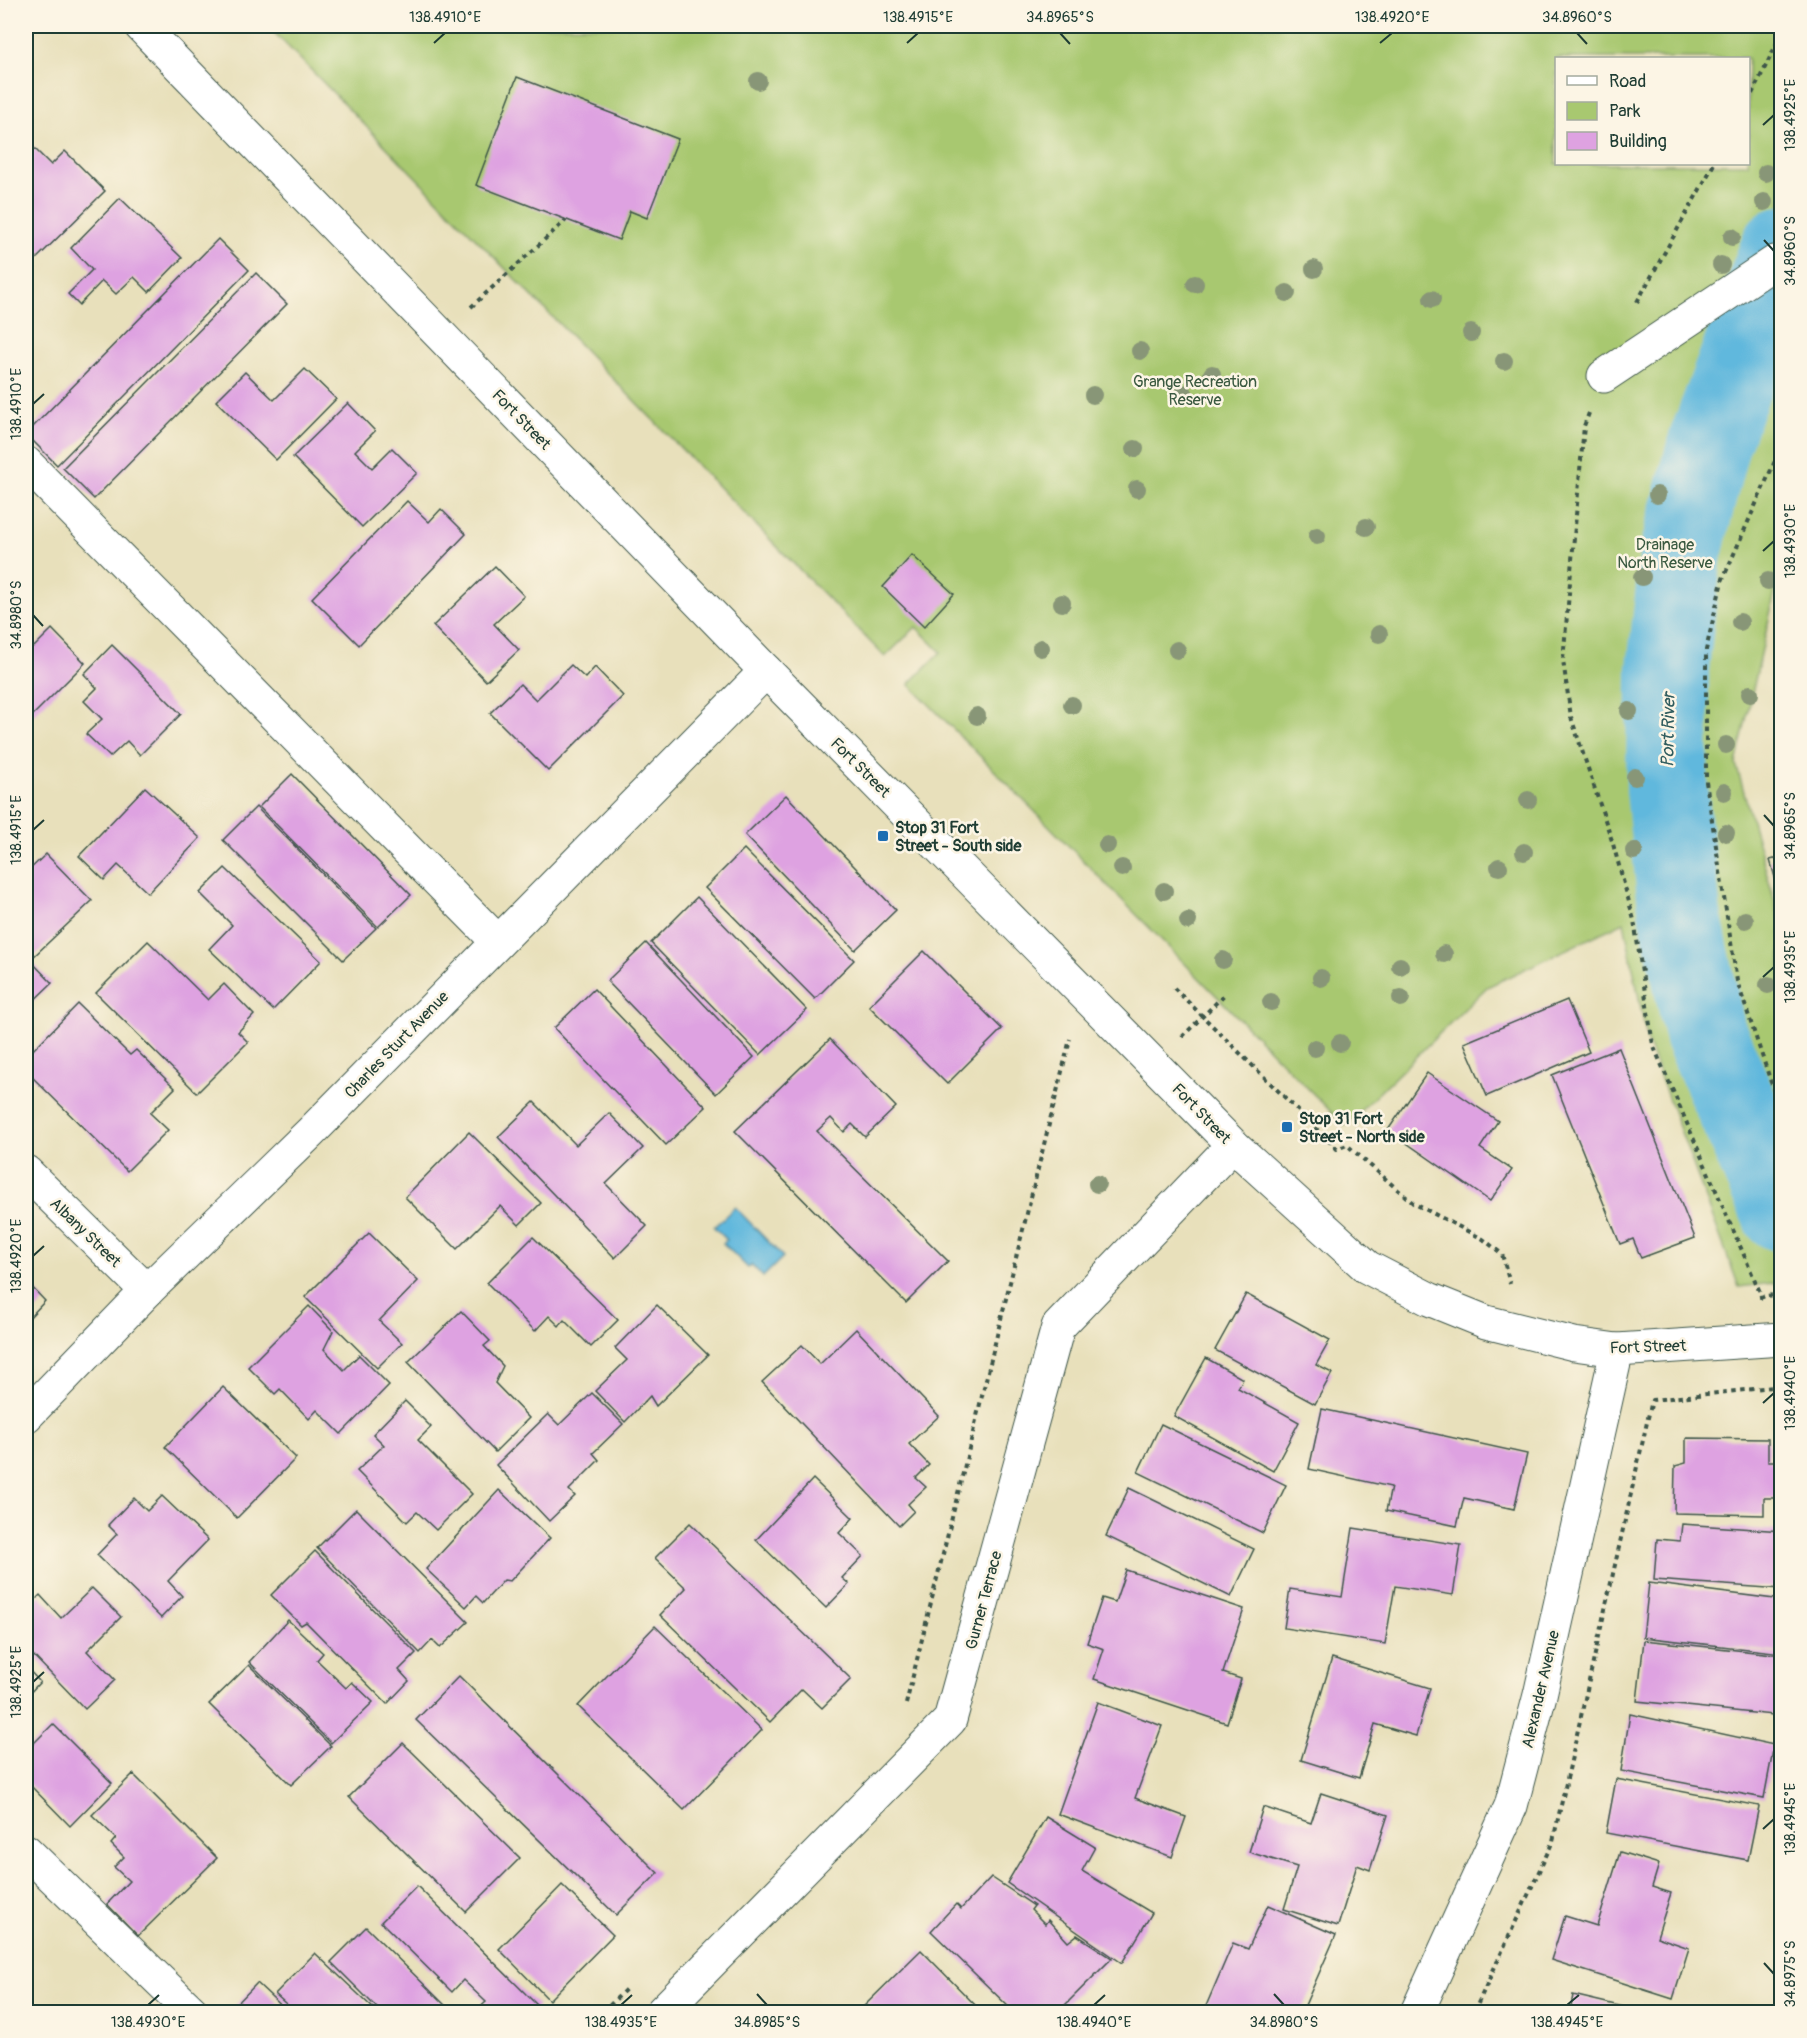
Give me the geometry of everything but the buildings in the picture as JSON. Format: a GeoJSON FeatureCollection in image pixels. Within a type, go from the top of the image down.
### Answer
{"type":"FeatureCollection","features":[{"type":"Feature","properties":{"kind":"street","name":"Fort Street"},"geometry":{"type":"LineString","coordinates":[[141,26],[766,671],[1233,1145],[1367,1267],[1429,1299],[1486,1322],[1574,1344],[1617,1350],[1782,1339]]}},
{"type":"Feature","properties":{"kind":"street"},"geometry":{"type":"LineString","coordinates":[[1604,376],[1775,262]]}},
{"type":"Feature","properties":{"kind":"street"},"geometry":{"type":"LineString","coordinates":[[26,463],[497,941]]}},
{"type":"Feature","properties":{"kind":"street","name":"Charles Sturt Avenue"},"geometry":{"type":"LineString","coordinates":[[26,1416],[147,1291],[310,1132],[766,671]]}},
{"type":"Feature","properties":{"kind":"street","name":"Gurner Terrace"},"geometry":{"type":"LineString","coordinates":[[662,2013],[950,1720],[1058,1327],[1233,1145]]}},
{"type":"Feature","properties":{"kind":"street","name":"Albany Street"},"geometry":{"type":"LineString","coordinates":[[26,1172],[147,1291]]}},
{"type":"Feature","properties":{"kind":"street","name":"Alexander Avenue"},"geometry":{"type":"LineString","coordinates":[[1417,2013],[1511,1806],[1540,1695],[1617,1350]]}},
{"type":"Feature","properties":{"kind":"street"},"geometry":{"type":"LineString","coordinates":[[26,1851],[192,2013]]}},
{"type":"Feature","properties":{"kind":"path"},"geometry":{"type":"LineString","coordinates":[[1750,100],[1782,33]]}},
{"type":"Feature","properties":{"kind":"path"},"geometry":{"type":"LineString","coordinates":[[1634,309],[1713,165]]}},
{"type":"Feature","properties":{"kind":"path"},"geometry":{"type":"LineString","coordinates":[[440,336],[566,220]]}},
{"type":"Feature","properties":{"kind":"path"},"geometry":{"type":"LineString","coordinates":[[1604,376],[1584,426],[1577,487],[1563,660],[1571,717],[1613,844],[1634,920],[1653,1045],[1761,1296]]}},
{"type":"Feature","properties":{"kind":"path"},"geometry":{"type":"LineString","coordinates":[[1782,445],[1722,581],[1706,650],[1706,782],[1737,981],[1782,1115]]}},
{"type":"Feature","properties":{"kind":"path"},"geometry":{"type":"LineString","coordinates":[[1174,988],[1337,1149],[1347,1145],[1413,1203],[1483,1239],[1502,1254],[1510,1284]]}},
{"type":"Feature","properties":{"kind":"path"},"geometry":{"type":"LineString","coordinates":[[906,1707],[1071,1035]]}},
{"type":"Feature","properties":{"kind":"path"},"geometry":{"type":"LineString","coordinates":[[1500,1281],[1521,1287]]}},
{"type":"Feature","properties":{"kind":"path"},"geometry":{"type":"LineString","coordinates":[[1750,1298],[1782,1294]]}},
{"type":"Feature","properties":{"kind":"path"},"geometry":{"type":"LineString","coordinates":[[1474,2013],[1552,1841],[1652,1400],[1782,1386]]}},
{"type":"Feature","properties":{"kind":"path"},"geometry":{"type":"LineString","coordinates":[[603,2013],[628,1987]]}},
{"type":"Feature","properties":{"kind":"green space","name":"Grange Recreation Reserve"},"geometry":{"type":"Polygon","coordinates":[[[268,26],[1781,26],[1781,566],[1736,764],[1781,924],[1781,1282],[1739,1287],[1648,1044],[1624,922],[1487,987],[1345,1126],[909,684],[941,652],[916,627],[885,657],[268,26]]]}},
{"type":"Feature","properties":{"kind":"water"},"geometry":{"type":"Polygon","coordinates":[[[735,1207],[783,1257],[763,1277],[752,1265],[748,1268],[723,1243],[727,1240],[714,1227],[735,1207]]]}},
{"type":"Feature","properties":{"kind":"waterway","name":"Port River"},"geometry":{"type":"LineString","coordinates":[[1782,247],[1709,443],[1681,552],[1668,668],[1667,790],[1680,916],[1705,1033],[1782,1211]]}},
{"type":"Feature","properties":{"kind":"place","name":"Stop 31 Fort Street - South side"},"geometry":{"type":"Point","coordinates":[883,836]}},
{"type":"Feature","properties":{"kind":"place","name":"Stop 31 Fort Street - North side"},"geometry":{"type":"Point","coordinates":[1287,1127]}},
{"type":"Feature","properties":{"kind":"park label","name":"Drainage North Reserve"},"geometry":{"type":"Point","coordinates":[1665,553]}}]}
